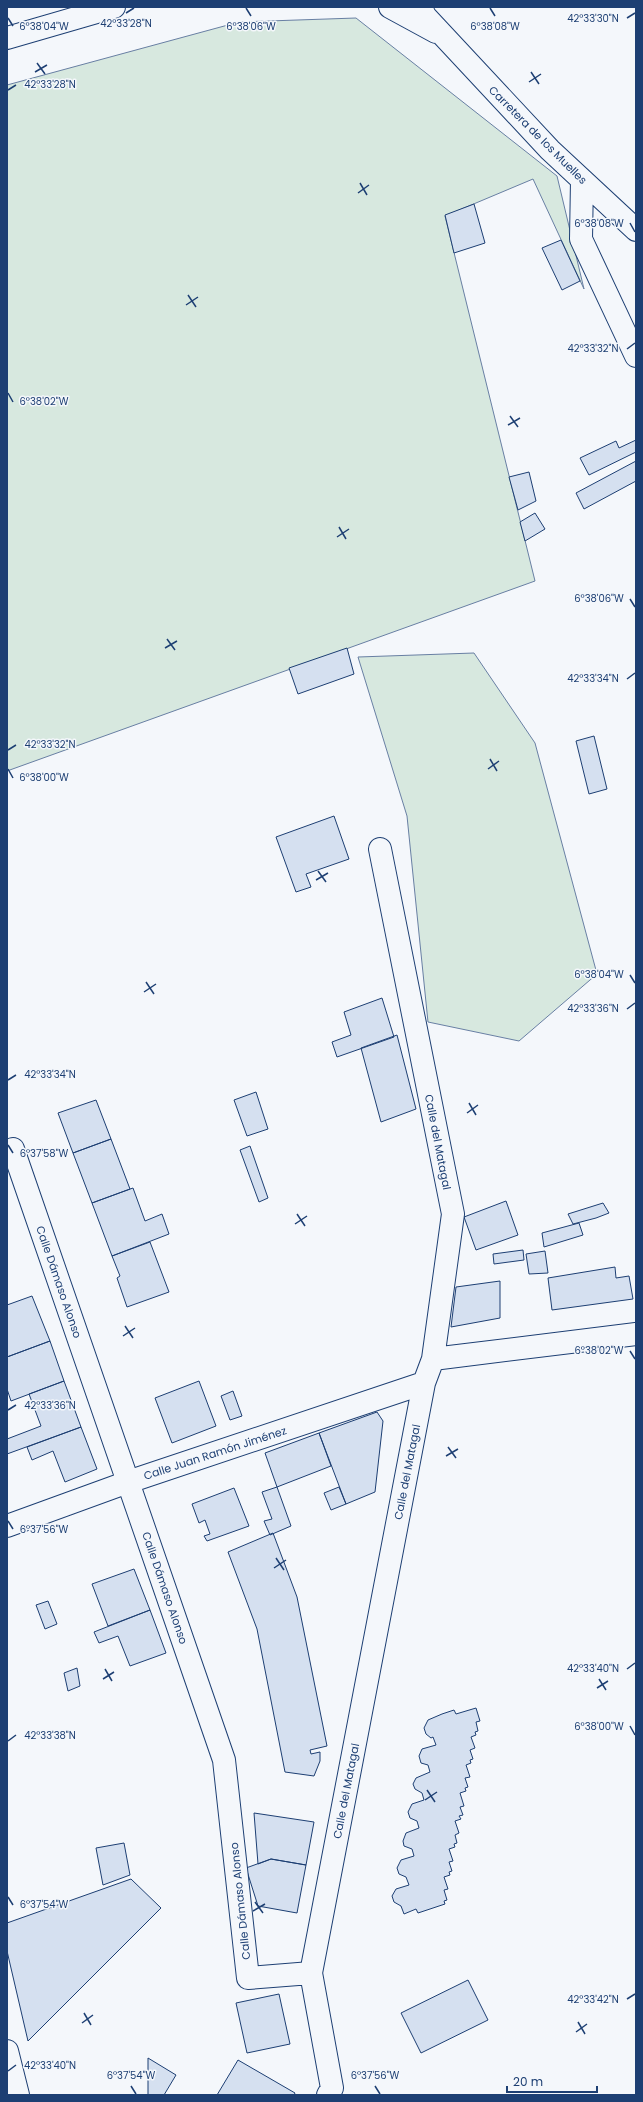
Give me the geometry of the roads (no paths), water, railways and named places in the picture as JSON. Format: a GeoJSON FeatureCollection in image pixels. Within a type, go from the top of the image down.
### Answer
{"type":"FeatureCollection","features":[{"type":"Feature","properties":{"kind":"street"},"geometry":{"type":"LineString","coordinates":[[7,38],[114,7]]}},
{"type":"Feature","properties":{"kind":"street","name":"Carretera de los Muelles"},"geometry":{"type":"LineString","coordinates":[[390,7],[444,36]]}},
{"type":"Feature","properties":{"kind":"street","name":"Carretera de los Muelles"},"geometry":{"type":"LineString","coordinates":[[421,7],[425,16],[550,150],[636,230]]}},
{"type":"Feature","properties":{"kind":"street"},"geometry":{"type":"LineString","coordinates":[[582,180],[581,239],[636,356]]}},
{"type":"Feature","properties":{"kind":"street","name":"Calle del Matagal"},"geometry":{"type":"LineString","coordinates":[[328,2095],[332,2088],[311,1973],[424,1383],[433,1359],[453,1214],[380,849]]}},
{"type":"Feature","properties":{"kind":"street","name":"Calle Dámaso Alonso"},"geometry":{"type":"LineString","coordinates":[[13,1149],[224,1760],[248,1978],[311,1973]]}},
{"type":"Feature","properties":{"kind":"street"},"geometry":{"type":"LineString","coordinates":[[433,1359],[636,1334]]}},
{"type":"Feature","properties":{"kind":"street","name":"Calle Juan Ramón Jiménez"},"geometry":{"type":"LineString","coordinates":[[7,1526],[128,1482],[424,1383]]}},
{"type":"Feature","properties":{"kind":"street"},"geometry":{"type":"LineString","coordinates":[[7,2051],[18,2095]]}}]}
